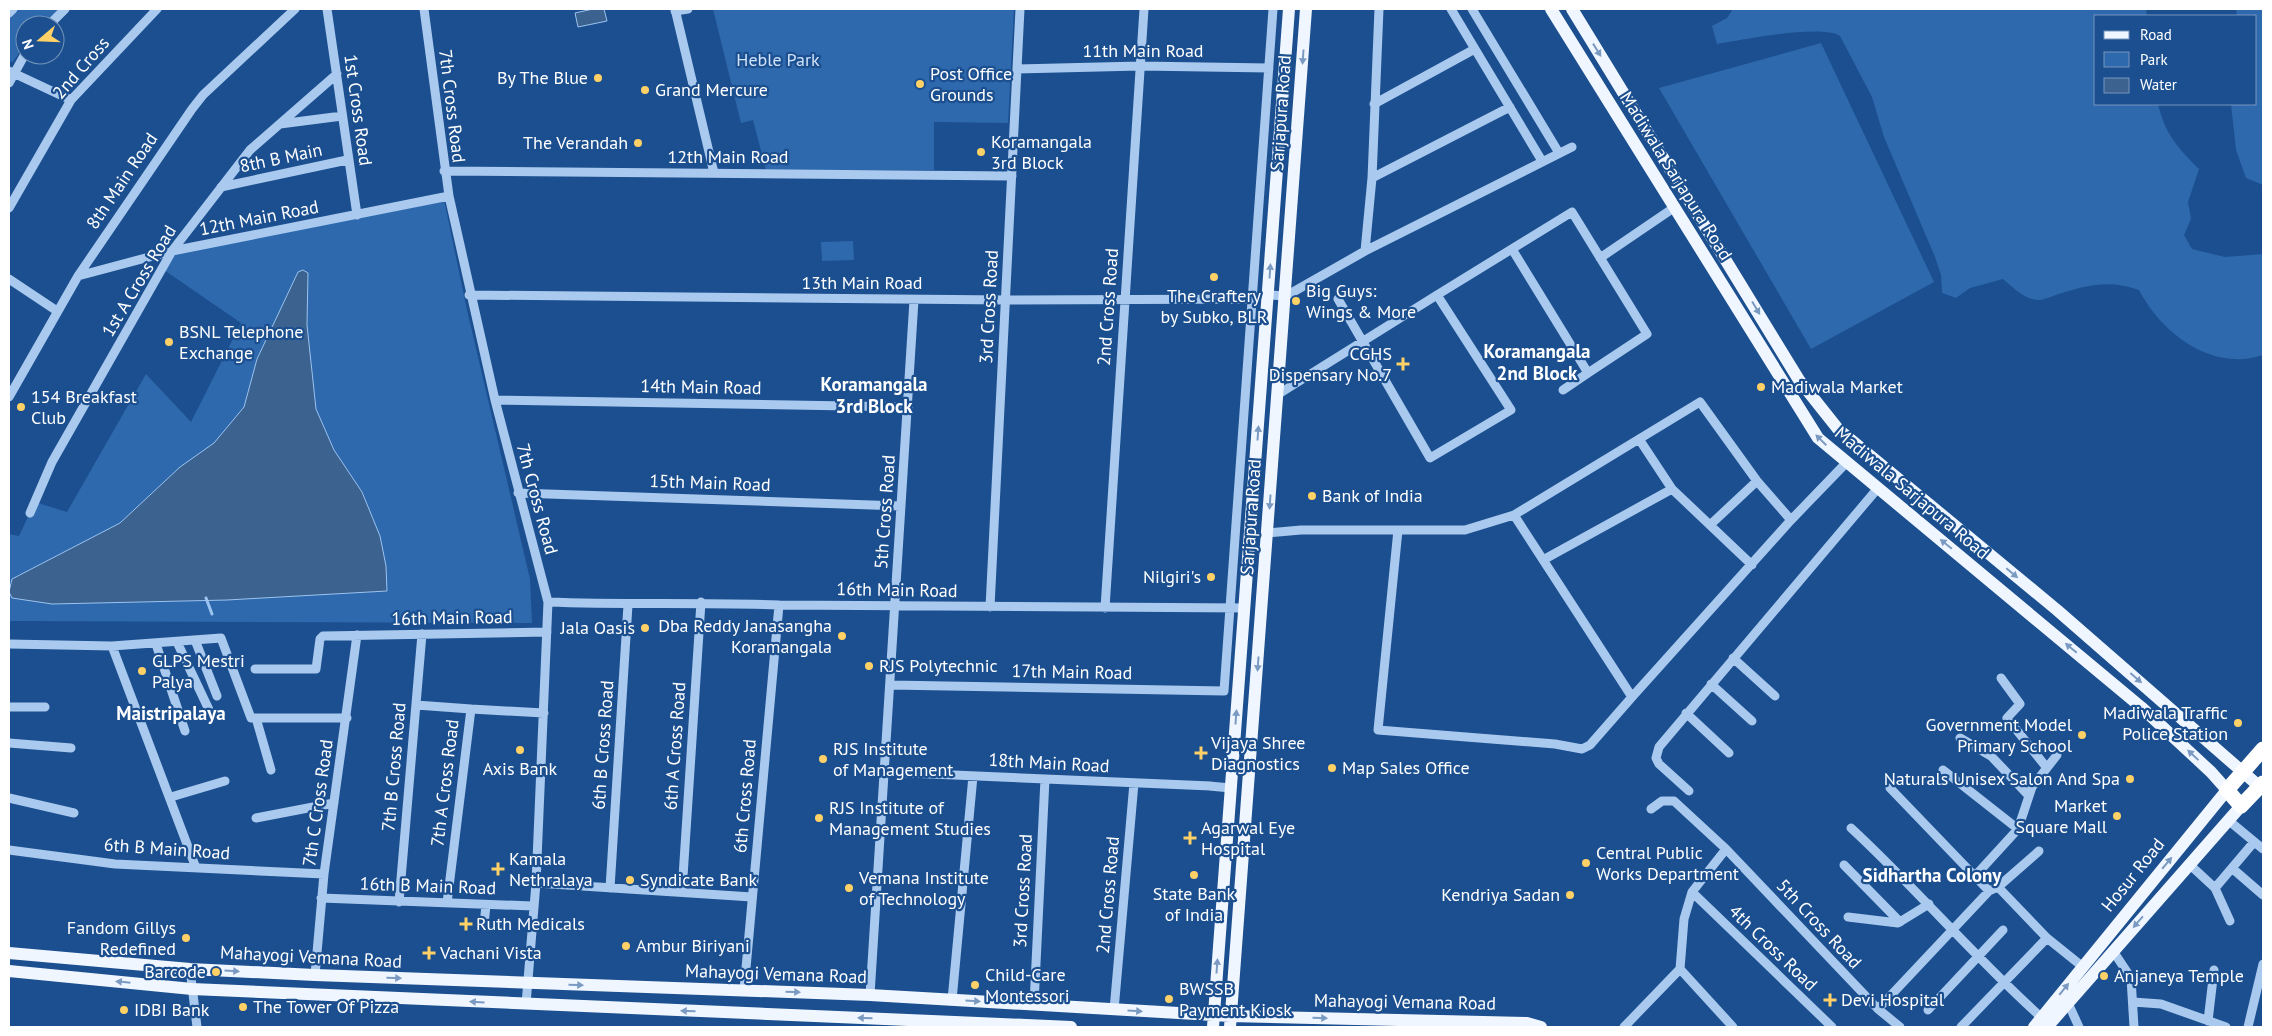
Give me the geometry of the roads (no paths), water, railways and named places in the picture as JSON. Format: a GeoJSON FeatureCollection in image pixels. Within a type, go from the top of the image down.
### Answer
{"type":"FeatureCollection","features":[{"type":"Feature","properties":{"kind":"highway","name":"Hosur Road"},"geometry":{"type":"LineString","coordinates":[[2227,790],[2263,749]]}},
{"type":"Feature","properties":{"kind":"highway","name":"Hosur Road"},"geometry":{"type":"LineString","coordinates":[[2241,806],[2261,785]]}},
{"type":"Feature","properties":{"kind":"highway"},"geometry":{"type":"LineString","coordinates":[[2227,790],[2241,806]]}},
{"type":"Feature","properties":{"kind":"main road","name":"Sarjapura Road"},"geometry":{"type":"LineString","coordinates":[[1213,1021],[1289,9]]}},
{"type":"Feature","properties":{"kind":"main road","name":"Sarjapura Road"},"geometry":{"type":"LineString","coordinates":[[1230,1022],[1286,296],[1306,9]]}},
{"type":"Feature","properties":{"kind":"main road","name":"Madiwala Sarjapura Road"},"geometry":{"type":"LineString","coordinates":[[1551,9],[1818,438],[2141,707],[2212,772],[2227,790]]}},
{"type":"Feature","properties":{"kind":"main road","name":"Madiwala Sarjapura Road"},"geometry":{"type":"LineString","coordinates":[[1572,9],[1799,380],[1838,429],[2057,610],[2261,785]]}},
{"type":"Feature","properties":{"kind":"main road"},"geometry":{"type":"LineString","coordinates":[[1728,294],[1741,283]]}},
{"type":"Feature","properties":{"kind":"main road","name":"Hosur Road"},"geometry":{"type":"LineString","coordinates":[[2041,1024],[2083,966],[2227,790]]}},
{"type":"Feature","properties":{"kind":"main road","name":"Hosur Road"},"geometry":{"type":"LineString","coordinates":[[2041,1024],[2068,1003],[2241,806]]}},
{"type":"Feature","properties":{"kind":"main road","name":"Mahayogi Vemana Road"},"geometry":{"type":"LineString","coordinates":[[9,953],[190,969],[870,995],[1034,1004],[1230,1022],[1527,1022],[1541,1027]]}},
{"type":"Feature","properties":{"kind":"main road","name":"Mahayogi Vemana Road"},"geometry":{"type":"LineString","coordinates":[[9,971],[192,989],[1071,1027]]}},
{"type":"Feature","properties":{"kind":"street"},"geometry":{"type":"LineString","coordinates":[[9,13],[13,9]]}},
{"type":"Feature","properties":{"kind":"street","name":"2nd Cross"},"geometry":{"type":"LineString","coordinates":[[9,208],[71,100],[157,9]]}},
{"type":"Feature","properties":{"kind":"street","name":"8th Main Road"},"geometry":{"type":"LineString","coordinates":[[9,397],[78,276],[192,109],[203,95],[295,9]]}},
{"type":"Feature","properties":{"kind":"street","name":"1st Cross Road"},"geometry":{"type":"LineString","coordinates":[[327,9],[357,215]]}},
{"type":"Feature","properties":{"kind":"street","name":"7th Cross Road"},"geometry":{"type":"LineString","coordinates":[[424,9],[448,196],[495,400],[548,602],[536,883],[526,1004]]}},
{"type":"Feature","properties":{"kind":"street"},"geometry":{"type":"LineString","coordinates":[[688,9],[675,10],[714,173]]}},
{"type":"Feature","properties":{"kind":"street","name":"3rd Cross Road"},"geometry":{"type":"LineString","coordinates":[[990,607],[1020,9]]}},
{"type":"Feature","properties":{"kind":"street","name":"2nd Cross Road"},"geometry":{"type":"LineString","coordinates":[[1105,608],[1144,9]]}},
{"type":"Feature","properties":{"kind":"street","name":"Sarjapura Road"},"geometry":{"type":"LineString","coordinates":[[1224,691],[1254,299],[1273,9]]}},
{"type":"Feature","properties":{"kind":"street"},"geometry":{"type":"LineString","coordinates":[[1365,251],[1372,178],[1378,9]]}},
{"type":"Feature","properties":{"kind":"street"},"geometry":{"type":"LineString","coordinates":[[1450,9],[1473,50],[1542,161]]}},
{"type":"Feature","properties":{"kind":"street"},"geometry":{"type":"LineString","coordinates":[[1472,9],[1559,153]]}},
{"type":"Feature","properties":{"kind":"street"},"geometry":{"type":"LineString","coordinates":[[1374,104],[1473,50]]}},
{"type":"Feature","properties":{"kind":"street","name":"11th Main Road"},"geometry":{"type":"LineString","coordinates":[[1017,69],[1140,66],[1269,68]]}},
{"type":"Feature","properties":{"kind":"street"},"geometry":{"type":"LineString","coordinates":[[9,83],[12,72],[71,100]]}},
{"type":"Feature","properties":{"kind":"street","name":"1st A Cross Road"},"geometry":{"type":"LineString","coordinates":[[30,513],[52,462],[172,252],[250,150],[337,74]]}},
{"type":"Feature","properties":{"kind":"street"},"geometry":{"type":"LineString","coordinates":[[1372,178],[1510,107]]}},
{"type":"Feature","properties":{"kind":"street"},"geometry":{"type":"LineString","coordinates":[[280,124],[342,116]]}},
{"type":"Feature","properties":{"kind":"street"},"geometry":{"type":"LineString","coordinates":[[1268,295],[1286,296],[1365,251],[1572,147]]}},
{"type":"Feature","properties":{"kind":"street","name":"8th B Main"},"geometry":{"type":"LineString","coordinates":[[221,187],[348,160]]}},
{"type":"Feature","properties":{"kind":"street","name":"12th Main Road"},"geometry":{"type":"LineString","coordinates":[[444,171],[1012,176]]}},
{"type":"Feature","properties":{"kind":"street","name":"12th Main Road"},"geometry":{"type":"LineString","coordinates":[[78,276],[172,252],[448,196]]}},
{"type":"Feature","properties":{"kind":"street"},"geometry":{"type":"LineString","coordinates":[[1600,258],[1675,208]]}},
{"type":"Feature","properties":{"kind":"street"},"geometry":{"type":"LineString","coordinates":[[1277,395],[1572,212],[1647,334],[1563,390]]}},
{"type":"Feature","properties":{"kind":"street"},"geometry":{"type":"LineString","coordinates":[[1512,249],[1588,373]]}},
{"type":"Feature","properties":{"kind":"street"},"geometry":{"type":"LineString","coordinates":[[9,279],[57,311]]}},
{"type":"Feature","properties":{"kind":"street","name":"13th Main Road"},"geometry":{"type":"LineString","coordinates":[[470,295],[914,300],[1254,299]]}},
{"type":"Feature","properties":{"kind":"street"},"geometry":{"type":"LineString","coordinates":[[1338,299],[1430,458],[1511,410],[1437,295]]}},
{"type":"Feature","properties":{"kind":"street","name":"5th Cross Road"},"geometry":{"type":"LineString","coordinates":[[870,995],[914,300]]}},
{"type":"Feature","properties":{"kind":"street","name":"14th Main Road"},"geometry":{"type":"LineString","coordinates":[[495,400],[908,407]]}},
{"type":"Feature","properties":{"kind":"street"},"geometry":{"type":"LineString","coordinates":[[1268,533],[1302,530],[1465,530],[1514,515],[1700,402],[1757,481],[1791,520]]}},
{"type":"Feature","properties":{"kind":"street"},"geometry":{"type":"LineString","coordinates":[[1639,439],[1672,489],[1752,565]]}},
{"type":"Feature","properties":{"kind":"street"},"geometry":{"type":"LineString","coordinates":[[1398,530],[1378,730],[1555,744],[1582,749],[1590,745],[1791,520],[1847,462]]}},
{"type":"Feature","properties":{"kind":"street"},"geometry":{"type":"LineString","coordinates":[[1710,525],[1757,481]]}},
{"type":"Feature","properties":{"kind":"street"},"geometry":{"type":"LineString","coordinates":[[1688,791],[1658,764],[1656,758],[1665,738],[1878,488]]}},
{"type":"Feature","properties":{"kind":"street"},"geometry":{"type":"LineString","coordinates":[[1543,560],[1672,489]]}},
{"type":"Feature","properties":{"kind":"street","name":"15th Main Road"},"geometry":{"type":"LineString","coordinates":[[518,493],[901,506]]}},
{"type":"Feature","properties":{"kind":"street"},"geometry":{"type":"LineString","coordinates":[[1514,515],[1632,698]]}},
{"type":"Feature","properties":{"kind":"street","name":"16th Main Road"},"geometry":{"type":"LineString","coordinates":[[548,602],[628,605],[701,602],[779,605],[1245,608]]}},
{"type":"Feature","properties":{"kind":"street","name":"6th A Cross Road"},"geometry":{"type":"LineString","coordinates":[[682,892],[701,602]]}},
{"type":"Feature","properties":{"kind":"street","name":"6th B Cross Road"},"geometry":{"type":"LineString","coordinates":[[610,888],[628,605]]}},
{"type":"Feature","properties":{"kind":"street","name":"6th Cross Road"},"geometry":{"type":"LineString","coordinates":[[744,990],[779,605]]}},
{"type":"Feature","properties":{"kind":"street","name":"16th Main Road"},"geometry":{"type":"LineString","coordinates":[[255,669],[316,669],[321,637],[547,632]]}},
{"type":"Feature","properties":{"kind":"street","name":"7th B Cross Road"},"geometry":{"type":"LineString","coordinates":[[399,902],[422,634]]}},
{"type":"Feature","properties":{"kind":"street","name":"7th C Cross Road"},"geometry":{"type":"LineString","coordinates":[[315,975],[321,898],[357,635]]}},
{"type":"Feature","properties":{"kind":"street"},"geometry":{"type":"LineString","coordinates":[[9,644],[112,646],[222,638],[251,718],[347,718]]}},
{"type":"Feature","properties":{"kind":"street"},"geometry":{"type":"LineString","coordinates":[[195,640],[218,696]]}},
{"type":"Feature","properties":{"kind":"street"},"geometry":{"type":"LineString","coordinates":[[177,642],[211,714]]}},
{"type":"Feature","properties":{"kind":"street"},"geometry":{"type":"LineString","coordinates":[[156,644],[186,731]]}},
{"type":"Feature","properties":{"kind":"street"},"geometry":{"type":"LineString","coordinates":[[112,646],[171,797],[196,868]]}},
{"type":"Feature","properties":{"kind":"street"},"geometry":{"type":"LineString","coordinates":[[1733,658],[1776,696]]}},
{"type":"Feature","properties":{"kind":"street"},"geometry":{"type":"LineString","coordinates":[[2002,678],[2020,704],[2007,718],[2047,768]]}},
{"type":"Feature","properties":{"kind":"street"},"geometry":{"type":"LineString","coordinates":[[1711,684],[1752,722]]}},
{"type":"Feature","properties":{"kind":"street","name":"17th Main Road"},"geometry":{"type":"LineString","coordinates":[[890,685],[1224,691]]}},
{"type":"Feature","properties":{"kind":"street"},"geometry":{"type":"LineString","coordinates":[[416,705],[470,709]]}},
{"type":"Feature","properties":{"kind":"street"},"geometry":{"type":"LineString","coordinates":[[9,707],[45,707]]}},
{"type":"Feature","properties":{"kind":"street","name":"7th A Cross Road"},"geometry":{"type":"LineString","coordinates":[[447,903],[470,709],[544,713]]}},
{"type":"Feature","properties":{"kind":"street"},"geometry":{"type":"LineString","coordinates":[[1686,714],[1729,753]]}},
{"type":"Feature","properties":{"kind":"street"},"geometry":{"type":"LineString","coordinates":[[256,718],[271,770]]}},
{"type":"Feature","properties":{"kind":"street"},"geometry":{"type":"LineString","coordinates":[[1960,738],[1991,756],[2029,796]]}},
{"type":"Feature","properties":{"kind":"street"},"geometry":{"type":"LineString","coordinates":[[9,743],[71,748]]}},
{"type":"Feature","properties":{"kind":"street"},"geometry":{"type":"LineString","coordinates":[[1975,876],[2018,829],[2032,787],[2057,755]]}},
{"type":"Feature","properties":{"kind":"street"},"geometry":{"type":"LineString","coordinates":[[1943,770],[2018,829]]}},
{"type":"Feature","properties":{"kind":"street","name":"18th Main Road"},"geometry":{"type":"LineString","coordinates":[[884,772],[1231,788]]}},
{"type":"Feature","properties":{"kind":"street"},"geometry":{"type":"LineString","coordinates":[[952,1000],[973,776]]}},
{"type":"Feature","properties":{"kind":"street","name":"3rd Cross Road"},"geometry":{"type":"LineString","coordinates":[[1034,1004],[1045,779]]}},
{"type":"Feature","properties":{"kind":"street"},"geometry":{"type":"LineString","coordinates":[[171,797],[225,781]]}},
{"type":"Feature","properties":{"kind":"street","name":"2nd Cross Road"},"geometry":{"type":"LineString","coordinates":[[1114,1010],[1134,783]]}},
{"type":"Feature","properties":{"kind":"street"},"geometry":{"type":"LineString","coordinates":[[1890,788],[1975,876],[1994,889],[2047,938],[2083,966]]}},
{"type":"Feature","properties":{"kind":"street"},"geometry":{"type":"LineString","coordinates":[[9,798],[74,813]]}},
{"type":"Feature","properties":{"kind":"street","name":"5th Cross Road"},"geometry":{"type":"LineString","coordinates":[[1651,809],[1662,801],[1674,800],[1726,849],[1878,1009],[1900,1027]]}},
{"type":"Feature","properties":{"kind":"street"},"geometry":{"type":"LineString","coordinates":[[256,818],[334,803]]}},
{"type":"Feature","properties":{"kind":"street"},"geometry":{"type":"LineString","coordinates":[[2228,820],[2263,849]]}},
{"type":"Feature","properties":{"kind":"street"},"geometry":{"type":"LineString","coordinates":[[1851,828],[1929,904],[2041,1024]]}},
{"type":"Feature","properties":{"kind":"street"},"geometry":{"type":"LineString","coordinates":[[2215,888],[2254,842]]}},
{"type":"Feature","properties":{"kind":"street"},"geometry":{"type":"LineString","coordinates":[[1624,1027],[1680,969],[1684,919],[1692,892],[1726,849]]}},
{"type":"Feature","properties":{"kind":"street","name":"6th B Main Road"},"geometry":{"type":"LineString","coordinates":[[9,850],[115,864],[324,874]]}},
{"type":"Feature","properties":{"kind":"street"},"geometry":{"type":"LineString","coordinates":[[1878,1009],[1952,930],[1994,889],[2039,851]]}},
{"type":"Feature","properties":{"kind":"street"},"geometry":{"type":"LineString","coordinates":[[2189,864],[2215,888],[2230,921]]}},
{"type":"Feature","properties":{"kind":"street"},"geometry":{"type":"LineString","coordinates":[[1844,865],[1900,922]]}},
{"type":"Feature","properties":{"kind":"street"},"geometry":{"type":"LineString","coordinates":[[2233,869],[2263,895]]}},
{"type":"Feature","properties":{"kind":"street"},"geometry":{"type":"LineString","coordinates":[[536,883],[752,897]]}},
{"type":"Feature","properties":{"kind":"street","name":"4th Cross Road"},"geometry":{"type":"LineString","coordinates":[[1692,892],[1832,1027]]}},
{"type":"Feature","properties":{"kind":"street","name":"16th B Main Road"},"geometry":{"type":"LineString","coordinates":[[321,898],[533,906]]}},
{"type":"Feature","properties":{"kind":"street"},"geometry":{"type":"LineString","coordinates":[[484,925],[486,904]]}},
{"type":"Feature","properties":{"kind":"street"},"geometry":{"type":"LineString","coordinates":[[1848,917],[1900,922],[1929,904]]}},
{"type":"Feature","properties":{"kind":"street"},"geometry":{"type":"LineString","coordinates":[[1928,1010],[2003,930]]}},
{"type":"Feature","properties":{"kind":"street"},"geometry":{"type":"LineString","coordinates":[[1961,1027],[2047,938]]}},
{"type":"Feature","properties":{"kind":"street"},"geometry":{"type":"LineString","coordinates":[[2113,950],[2129,973],[2134,1027]]}},
{"type":"Feature","properties":{"kind":"street"},"geometry":{"type":"LineString","coordinates":[[2248,1027],[2263,964]]}},
{"type":"Feature","properties":{"kind":"street"},"geometry":{"type":"LineString","coordinates":[[190,969],[197,1027]]}},
{"type":"Feature","properties":{"kind":"street"},"geometry":{"type":"LineString","coordinates":[[1680,969],[1733,1027]]}},
{"type":"Feature","properties":{"kind":"street"},"geometry":{"type":"LineString","coordinates":[[2208,1021],[2214,970]]}},
{"type":"Feature","properties":{"kind":"street"},"geometry":{"type":"LineString","coordinates":[[2133,1002],[2161,1004],[2226,1027]]}},
{"type":"Feature","properties":{"kind":"street"},"geometry":{"type":"LineString","coordinates":[[2068,1003],[2079,1027]]}},
{"type":"Feature","properties":{"kind":"water"},"geometry":{"type":"Polygon","coordinates":[[[593,9],[604,9],[607,21],[578,27],[575,13],[593,9]]]}},
{"type":"Feature","properties":{"kind":"water"},"geometry":{"type":"Polygon","coordinates":[[[303,270],[308,273],[307,325],[316,409],[334,450],[362,492],[380,536],[386,566],[387,591],[227,600],[52,604],[12,598],[9,592],[12,579],[120,523],[180,467],[214,443],[244,407],[257,359],[298,272],[303,270]]]}},
{"type":"Feature","properties":{"kind":"waterway"},"geometry":{"type":"LineString","coordinates":[[206,598],[212,614]]}},
{"type":"Feature","properties":{"kind":"place","name":"By The Blue"},"geometry":{"type":"Point","coordinates":[598,78]}},
{"type":"Feature","properties":{"kind":"place","name":"Post Office Grounds"},"geometry":{"type":"Point","coordinates":[920,84]}},
{"type":"Feature","properties":{"kind":"place","name":"Grand Mercure"},"geometry":{"type":"Point","coordinates":[645,90]}},
{"type":"Feature","properties":{"kind":"place","name":"The Verandah"},"geometry":{"type":"Point","coordinates":[638,143]}},
{"type":"Feature","properties":{"kind":"place","name":"Koramangala 3rd Block"},"geometry":{"type":"Point","coordinates":[981,152]}},
{"type":"Feature","properties":{"kind":"place","name":"The Craftery by Subko, BLR"},"geometry":{"type":"Point","coordinates":[1214,277]}},
{"type":"Feature","properties":{"kind":"place","name":"Big Guys: Wings & More"},"geometry":{"type":"Point","coordinates":[1296,301]}},
{"type":"Feature","properties":{"kind":"place","name":"BSNL Telephone Exchange"},"geometry":{"type":"Point","coordinates":[169,342]}},
{"type":"Feature","properties":{"kind":"place","name":"CGHS Dispensary No.7"},"geometry":{"type":"Point","coordinates":[1403,364]}},
{"type":"Feature","properties":{"kind":"place","name":"Madiwala Market"},"geometry":{"type":"Point","coordinates":[1761,387]}},
{"type":"Feature","properties":{"kind":"place","name":"154 Breakfast Club"},"geometry":{"type":"Point","coordinates":[21,407]}},
{"type":"Feature","properties":{"kind":"place","name":"Bank of India"},"geometry":{"type":"Point","coordinates":[1312,496]}},
{"type":"Feature","properties":{"kind":"place","name":"Nilgiri's"},"geometry":{"type":"Point","coordinates":[1211,577]}},
{"type":"Feature","properties":{"kind":"place","name":"Jala Oasis"},"geometry":{"type":"Point","coordinates":[645,628]}},
{"type":"Feature","properties":{"kind":"place","name":"Dba Reddy Janasangha Koramangala"},"geometry":{"type":"Point","coordinates":[842,636]}},
{"type":"Feature","properties":{"kind":"place","name":"RJS Polytechnic"},"geometry":{"type":"Point","coordinates":[869,666]}},
{"type":"Feature","properties":{"kind":"place","name":"GLPS Mestri Palya"},"geometry":{"type":"Point","coordinates":[142,671]}},
{"type":"Feature","properties":{"kind":"place","name":"Madiwala Traffic Police Station"},"geometry":{"type":"Point","coordinates":[2238,723]}},
{"type":"Feature","properties":{"kind":"place","name":"Government Model Primary School"},"geometry":{"type":"Point","coordinates":[2082,735]}},
{"type":"Feature","properties":{"kind":"place","name":"Axis Bank"},"geometry":{"type":"Point","coordinates":[520,750]}},
{"type":"Feature","properties":{"kind":"place","name":"Vijaya Shree Diagnostics"},"geometry":{"type":"Point","coordinates":[1201,753]}},
{"type":"Feature","properties":{"kind":"place","name":"RJS Institute of Management"},"geometry":{"type":"Point","coordinates":[823,759]}},
{"type":"Feature","properties":{"kind":"place","name":"Map Sales Office"},"geometry":{"type":"Point","coordinates":[1332,768]}},
{"type":"Feature","properties":{"kind":"place","name":"Naturals Unisex Salon And Spa"},"geometry":{"type":"Point","coordinates":[2130,779]}},
{"type":"Feature","properties":{"kind":"place","name":"Market Square Mall"},"geometry":{"type":"Point","coordinates":[2117,816]}},
{"type":"Feature","properties":{"kind":"place","name":"RJS Institute of Management Studies"},"geometry":{"type":"Point","coordinates":[819,818]}},
{"type":"Feature","properties":{"kind":"place","name":"Agarwal Eye Hospital"},"geometry":{"type":"Point","coordinates":[1190,838]}},
{"type":"Feature","properties":{"kind":"place","name":"Central Public Works Department"},"geometry":{"type":"Point","coordinates":[1586,863]}},
{"type":"Feature","properties":{"kind":"place","name":"Kamala Nethralaya"},"geometry":{"type":"Point","coordinates":[498,869]}},
{"type":"Feature","properties":{"kind":"place","name":"State Bank of India"},"geometry":{"type":"Point","coordinates":[1194,875]}},
{"type":"Feature","properties":{"kind":"place","name":"Syndicate Bank"},"geometry":{"type":"Point","coordinates":[630,880]}},
{"type":"Feature","properties":{"kind":"place","name":"Vemana Institute of Technology"},"geometry":{"type":"Point","coordinates":[849,888]}},
{"type":"Feature","properties":{"kind":"place","name":"Kendriya Sadan"},"geometry":{"type":"Point","coordinates":[1570,895]}},
{"type":"Feature","properties":{"kind":"place","name":"Ruth Medicals"},"geometry":{"type":"Point","coordinates":[466,924]}},
{"type":"Feature","properties":{"kind":"place","name":"Fandom Gillys Redefined"},"geometry":{"type":"Point","coordinates":[186,938]}},
{"type":"Feature","properties":{"kind":"place","name":"Ambur Biriyani"},"geometry":{"type":"Point","coordinates":[626,946]}},
{"type":"Feature","properties":{"kind":"place","name":"Vachani Vista"},"geometry":{"type":"Point","coordinates":[429,953]}},
{"type":"Feature","properties":{"kind":"place","name":"Barcode"},"geometry":{"type":"Point","coordinates":[216,972]}},
{"type":"Feature","properties":{"kind":"place","name":"Anjaneya Temple"},"geometry":{"type":"Point","coordinates":[2104,976]}},
{"type":"Feature","properties":{"kind":"place","name":"Child-Care Montessori"},"geometry":{"type":"Point","coordinates":[975,985]}},
{"type":"Feature","properties":{"kind":"place","name":"BWSSB Payment Kiosk"},"geometry":{"type":"Point","coordinates":[1169,999]}},
{"type":"Feature","properties":{"kind":"place","name":"Devi Hospital"},"geometry":{"type":"Point","coordinates":[1830,1000]}},
{"type":"Feature","properties":{"kind":"place","name":"The Tower Of Pizza"},"geometry":{"type":"Point","coordinates":[243,1007]}},
{"type":"Feature","properties":{"kind":"place","name":"IDBI Bank"},"geometry":{"type":"Point","coordinates":[124,1010]}},
{"type":"Feature","properties":{"kind":"district","name":"Koramangala 2nd Block"},"geometry":{"type":"Point","coordinates":[1537,362]}},
{"type":"Feature","properties":{"kind":"district","name":"Koramangala 3rd Block"},"geometry":{"type":"Point","coordinates":[874,395]}},
{"type":"Feature","properties":{"kind":"district","name":"Maistripalaya"},"geometry":{"type":"Point","coordinates":[171,713]}},
{"type":"Feature","properties":{"kind":"district","name":"Sidhartha Colony"},"geometry":{"type":"Point","coordinates":[1932,875]}},
{"type":"Feature","properties":{"kind":"park label","name":"Heble Park"},"geometry":{"type":"Point","coordinates":[778,60]}}]}
